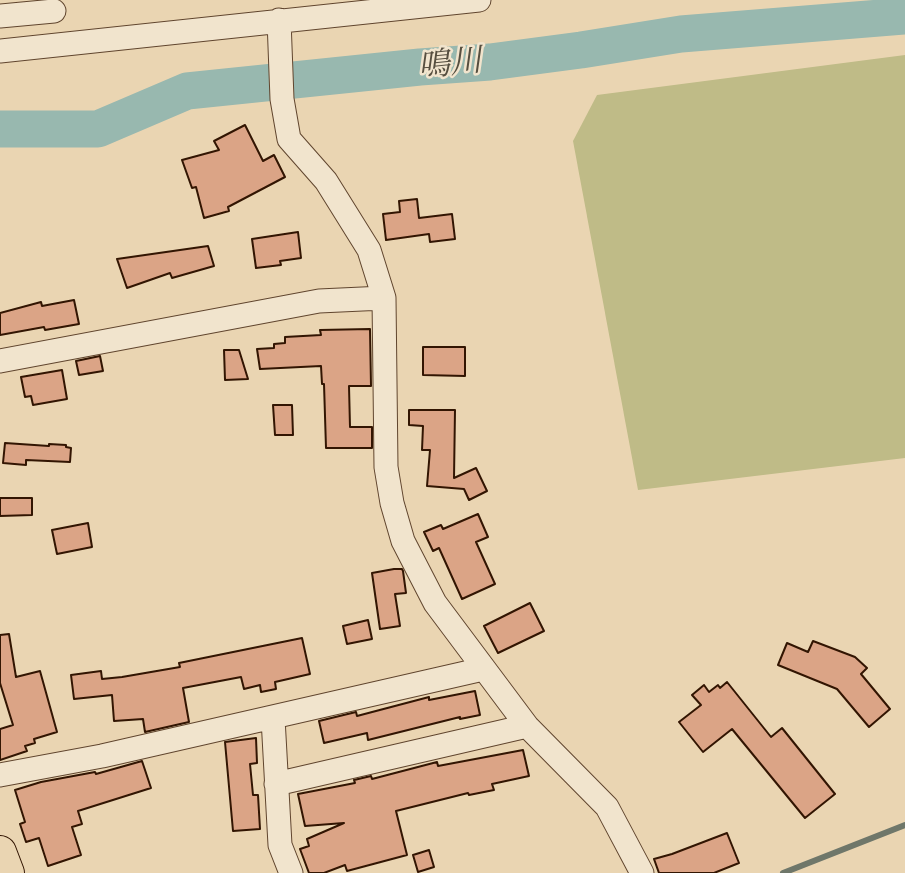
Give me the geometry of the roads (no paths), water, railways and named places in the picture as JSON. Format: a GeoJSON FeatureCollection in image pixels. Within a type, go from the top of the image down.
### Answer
{"type":"FeatureCollection","features":[{"type":"Feature","properties":{"kind":"highway"},"geometry":{"type":"LineString","coordinates":[[0,852],[8,873]]}},
{"type":"Feature","properties":{"kind":"street"},"geometry":{"type":"LineString","coordinates":[[0,51],[290,13],[479,0]]}},
{"type":"Feature","properties":{"kind":"street"},"geometry":{"type":"LineString","coordinates":[[0,16],[54,11]]}},
{"type":"Feature","properties":{"kind":"street"},"geometry":{"type":"LineString","coordinates":[[290,13],[281,57],[282,99],[289,139],[326,181],[369,250],[384,298],[386,467],[402,541],[435,603],[483,669],[527,726],[607,807],[642,873]]}},
{"type":"Feature","properties":{"kind":"street"},"geometry":{"type":"LineString","coordinates":[[0,361],[319,301],[384,298]]}},
{"type":"Feature","properties":{"kind":"street"},"geometry":{"type":"LineString","coordinates":[[0,775],[102,756],[483,669]]}},
{"type":"Feature","properties":{"kind":"street"},"geometry":{"type":"LineString","coordinates":[[273,718],[280,845],[291,873]]}},
{"type":"Feature","properties":{"kind":"street"},"geometry":{"type":"LineString","coordinates":[[276,784],[527,726]]}},
{"type":"Feature","properties":{"kind":"waterway","name":"鳴川"},"geometry":{"type":"LineString","coordinates":[[0,129],[98,129],[187,91],[490,62],[681,34],[905,16]]}},
{"type":"Feature","properties":{"kind":"waterway"},"geometry":{"type":"LineString","coordinates":[[783,873],[905,825]]}}]}
